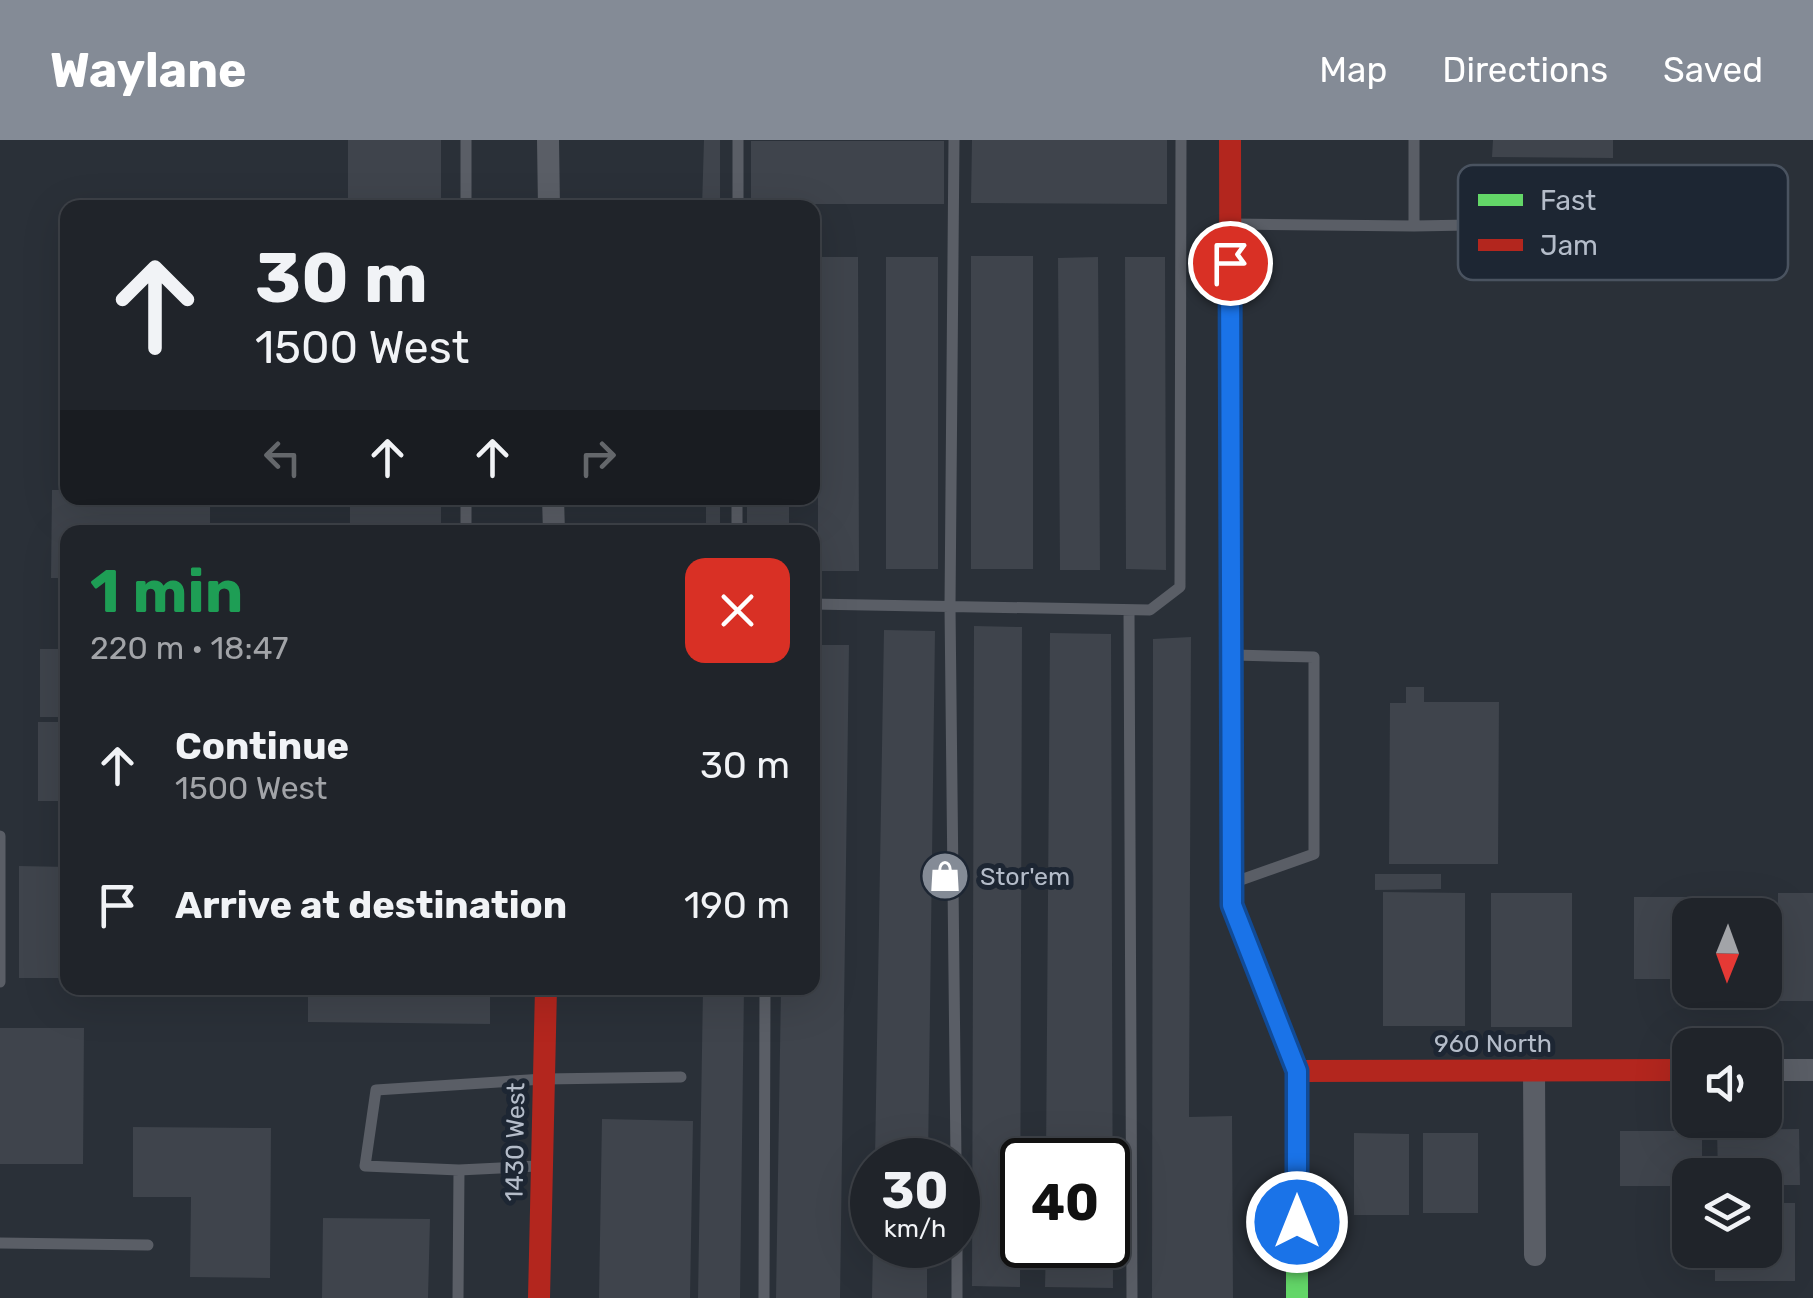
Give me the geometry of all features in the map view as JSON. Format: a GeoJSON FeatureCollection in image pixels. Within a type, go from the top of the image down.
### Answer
{"type":"FeatureCollection","features":[{"type":"Feature","properties":{"kind":"street"},"geometry":{"type":"LineString","coordinates":[[548,140],[549,200]]}},
{"type":"Feature","properties":{"kind":"street"},"geometry":{"type":"LineString","coordinates":[[1230,140],[1232,905],[1297,1071],[1297,1298]]}},
{"type":"Feature","properties":{"kind":"street","name":"1430 West"},"geometry":{"type":"LineString","coordinates":[[539,1298],[546,995]]}},
{"type":"Feature","properties":{"kind":"street"},"geometry":{"type":"LineString","coordinates":[[1534,1070],[1535,1255]]}},
{"type":"Feature","properties":{"kind":"street","name":"960 North"},"geometry":{"type":"LineString","coordinates":[[1297,1071],[1672,1070]]}},
{"type":"Feature","properties":{"kind":"street"},"geometry":{"type":"LineString","coordinates":[[1782,1070],[1813,1070]]}},
{"type":"Feature","properties":{"kind":"lane"},"geometry":{"type":"LineString","coordinates":[[466,140],[466,200]]}},
{"type":"Feature","properties":{"kind":"lane"},"geometry":{"type":"LineString","coordinates":[[738,140],[738,200]]}},
{"type":"Feature","properties":{"kind":"lane"},"geometry":{"type":"LineString","coordinates":[[954,140],[950,606],[956,1138]]}},
{"type":"Feature","properties":{"kind":"lane"},"geometry":{"type":"LineString","coordinates":[[820,604],[1150,610],[1180,587],[1181,140]]}},
{"type":"Feature","properties":{"kind":"lane"},"geometry":{"type":"LineString","coordinates":[[1414,140],[1414,226]]}},
{"type":"Feature","properties":{"kind":"lane"},"geometry":{"type":"LineString","coordinates":[[1230,224],[1458,225]]}},
{"type":"Feature","properties":{"kind":"lane"},"geometry":{"type":"LineString","coordinates":[[1129,610],[1132,1298]]}},
{"type":"Feature","properties":{"kind":"lane"},"geometry":{"type":"LineString","coordinates":[[1231,655],[1314,657],[1314,854],[1231,883]]}},
{"type":"Feature","properties":{"kind":"lane"},"geometry":{"type":"LineString","coordinates":[[0,836],[0,982]]}},
{"type":"Feature","properties":{"kind":"lane"},"geometry":{"type":"LineString","coordinates":[[764,1298],[765,995]]}},
{"type":"Feature","properties":{"kind":"lane"},"geometry":{"type":"LineString","coordinates":[[542,1166],[459,1170],[365,1166],[376,1090],[544,1079],[681,1078]]}},
{"type":"Feature","properties":{"kind":"lane"},"geometry":{"type":"LineString","coordinates":[[458,1298],[459,1170]]}},
{"type":"Feature","properties":{"kind":"lane"},"geometry":{"type":"LineString","coordinates":[[0,1242],[148,1245]]}},
{"type":"Feature","properties":{"kind":"lane"},"geometry":{"type":"LineString","coordinates":[[957,1268],[958,1298]]}},
{"type":"Feature","properties":{"kind":"building"},"geometry":{"type":"Polygon","coordinates":[[[348,140],[441,140],[441,200],[348,200],[348,140]]]}},
{"type":"Feature","properties":{"kind":"building"},"geometry":{"type":"Polygon","coordinates":[[[704,140],[720,140],[720,200],[702,200],[704,140]]]}},
{"type":"Feature","properties":{"kind":"building"},"geometry":{"type":"Polygon","coordinates":[[[972,140],[1167,140],[1167,204],[971,203],[972,140]]]}},
{"type":"Feature","properties":{"kind":"building"},"geometry":{"type":"Polygon","coordinates":[[[1493,140],[1613,140],[1613,158],[1492,157],[1493,140]]]}},
{"type":"Feature","properties":{"kind":"building"},"geometry":{"type":"Polygon","coordinates":[[[751,141],[944,141],[944,204],[751,200],[751,141]]]}},
{"type":"Feature","properties":{"kind":"building"},"geometry":{"type":"Polygon","coordinates":[[[971,256],[1033,256],[1033,569],[971,569],[971,256]]]}},
{"type":"Feature","properties":{"kind":"building"},"geometry":{"type":"Polygon","coordinates":[[[820,257],[858,257],[859,571],[820,571],[820,257]]]}},
{"type":"Feature","properties":{"kind":"building"},"geometry":{"type":"Polygon","coordinates":[[[886,257],[938,257],[938,569],[886,569],[886,257]]]}},
{"type":"Feature","properties":{"kind":"building"},"geometry":{"type":"Polygon","coordinates":[[[1098,257],[1100,570],[1060,570],[1058,258],[1098,257]]]}},
{"type":"Feature","properties":{"kind":"building"},"geometry":{"type":"Polygon","coordinates":[[[1125,257],[1165,257],[1166,570],[1126,569],[1125,257]]]}},
{"type":"Feature","properties":{"kind":"building"},"geometry":{"type":"Polygon","coordinates":[[[52,490],[60,490],[60,505],[210,505],[210,525],[60,525],[60,578],[51,578],[52,490]]]}},
{"type":"Feature","properties":{"kind":"building"},"geometry":{"type":"Polygon","coordinates":[[[350,505],[441,505],[441,525],[350,525],[350,505]]]}},
{"type":"Feature","properties":{"kind":"building"},"geometry":{"type":"Polygon","coordinates":[[[706,505],[720,505],[720,525],[706,525],[706,505]]]}},
{"type":"Feature","properties":{"kind":"building"},"geometry":{"type":"Polygon","coordinates":[[[747,505],[789,505],[789,525],[747,525],[747,505]]]}},
{"type":"Feature","properties":{"kind":"building"},"geometry":{"type":"Polygon","coordinates":[[[974,626],[1022,627],[1020,1138],[1000,1138],[1000,1268],[1020,1268],[1020,1287],[972,1286],[972,1268],[980,1268],[980,1138],[972,1138],[974,626]]]}},
{"type":"Feature","properties":{"kind":"building"},"geometry":{"type":"Polygon","coordinates":[[[884,630],[935,631],[928,1138],[875,1138],[884,630]]]}},
{"type":"Feature","properties":{"kind":"building"},"geometry":{"type":"Polygon","coordinates":[[[1050,633],[1111,634],[1113,1138],[1046,1138],[1050,633]]]}},
{"type":"Feature","properties":{"kind":"building"},"geometry":{"type":"Polygon","coordinates":[[[1191,637],[1189,1117],[1232,1116],[1233,1298],[1152,1298],[1153,639],[1191,637]]]}},
{"type":"Feature","properties":{"kind":"building"},"geometry":{"type":"Polygon","coordinates":[[[820,645],[849,645],[840,1298],[776,1298],[781,995],[820,995],[820,645]]]}},
{"type":"Feature","properties":{"kind":"building"},"geometry":{"type":"Polygon","coordinates":[[[40,649],[60,649],[60,717],[40,717],[40,649]]]}},
{"type":"Feature","properties":{"kind":"building"},"geometry":{"type":"Polygon","coordinates":[[[1406,687],[1424,687],[1424,702],[1499,702],[1498,864],[1389,864],[1390,703],[1406,703],[1406,687]]]}},
{"type":"Feature","properties":{"kind":"building"},"geometry":{"type":"Polygon","coordinates":[[[38,722],[60,722],[60,801],[38,801],[38,722]]]}},
{"type":"Feature","properties":{"kind":"building"},"geometry":{"type":"Polygon","coordinates":[[[19,866],[60,867],[60,978],[19,978],[19,866]]]}},
{"type":"Feature","properties":{"kind":"building"},"geometry":{"type":"Polygon","coordinates":[[[1375,874],[1441,874],[1441,889],[1375,890],[1375,874]]]}},
{"type":"Feature","properties":{"kind":"building"},"geometry":{"type":"Polygon","coordinates":[[[1383,892],[1465,893],[1465,1026],[1383,1026],[1383,892]]]}},
{"type":"Feature","properties":{"kind":"building"},"geometry":{"type":"Polygon","coordinates":[[[1491,893],[1572,893],[1572,1027],[1491,1027],[1491,893]]]}},
{"type":"Feature","properties":{"kind":"building"},"geometry":{"type":"Polygon","coordinates":[[[1778,893],[1813,893],[1813,1001],[1782,1001],[1782,898],[1778,898],[1778,893]]]}},
{"type":"Feature","properties":{"kind":"building"},"geometry":{"type":"Polygon","coordinates":[[[1634,897],[1768,897],[1672,898],[1672,979],[1634,979],[1634,897]]]}},
{"type":"Feature","properties":{"kind":"building"},"geometry":{"type":"Polygon","coordinates":[[[308,995],[490,995],[490,1024],[308,1022],[308,995]]]}},
{"type":"Feature","properties":{"kind":"building"},"geometry":{"type":"Polygon","coordinates":[[[703,995],[744,995],[740,1298],[698,1298],[703,995]]]}},
{"type":"Feature","properties":{"kind":"building"},"geometry":{"type":"Polygon","coordinates":[[[0,1028],[84,1028],[83,1164],[0,1164],[0,1028]]]}},
{"type":"Feature","properties":{"kind":"building"},"geometry":{"type":"Polygon","coordinates":[[[602,1119],[693,1121],[690,1298],[599,1298],[602,1119]]]}},
{"type":"Feature","properties":{"kind":"building"},"geometry":{"type":"Polygon","coordinates":[[[133,1127],[271,1128],[270,1278],[190,1277],[191,1197],[133,1197],[133,1127]]]}},
{"type":"Feature","properties":{"kind":"building"},"geometry":{"type":"Polygon","coordinates":[[[1782,1129],[1799,1129],[1800,1185],[1782,1185],[1782,1158],[1718,1158],[1717,1138],[1782,1138],[1782,1129]]]}},
{"type":"Feature","properties":{"kind":"building"},"geometry":{"type":"Polygon","coordinates":[[[1620,1131],[1672,1131],[1672,1138],[1702,1138],[1702,1158],[1672,1158],[1672,1186],[1620,1186],[1620,1131]]]}},
{"type":"Feature","properties":{"kind":"building"},"geometry":{"type":"Polygon","coordinates":[[[1354,1133],[1409,1134],[1409,1215],[1354,1215],[1354,1133]]]}},
{"type":"Feature","properties":{"kind":"building"},"geometry":{"type":"Polygon","coordinates":[[[1423,1133],[1478,1133],[1478,1213],[1423,1213],[1423,1133]]]}},
{"type":"Feature","properties":{"kind":"building"},"geometry":{"type":"Polygon","coordinates":[[[1782,1203],[1795,1203],[1795,1281],[1715,1281],[1715,1268],[1782,1268],[1782,1203]]]}},
{"type":"Feature","properties":{"kind":"building"},"geometry":{"type":"Polygon","coordinates":[[[323,1218],[430,1219],[428,1298],[322,1298],[323,1218]]]}},
{"type":"Feature","properties":{"kind":"building"},"geometry":{"type":"Polygon","coordinates":[[[873,1268],[927,1268],[927,1298],[872,1298],[873,1268]]]}},
{"type":"Feature","properties":{"kind":"building"},"geometry":{"type":"Polygon","coordinates":[[[1045,1268],[1113,1268],[1113,1288],[1045,1287],[1045,1268]]]}},
{"type":"Feature","properties":{"kind":"traffic: fast"},"geometry":{"type":"LineString","coordinates":[[1231,530],[1232,905],[1297,1071],[1297,1298]]}},
{"type":"Feature","properties":{"kind":"traffic: jam"},"geometry":{"type":"LineString","coordinates":[[1230,140],[1231,530]]}},
{"type":"Feature","properties":{"kind":"traffic: jam"},"geometry":{"type":"LineString","coordinates":[[539,1298],[546,995]]}},
{"type":"Feature","properties":{"kind":"traffic: jam"},"geometry":{"type":"LineString","coordinates":[[1297,1071],[1672,1070]]}},
{"type":"Feature","properties":{"kind":"place","name":"Stor'em"},"geometry":{"type":"Point","coordinates":[945,876]}},
{"type":"Feature","properties":{"kind":"route"},"geometry":{"type":"LineString","coordinates":[[1230,263],[1232,905],[1297,1071],[1297,1222]]}}]}
